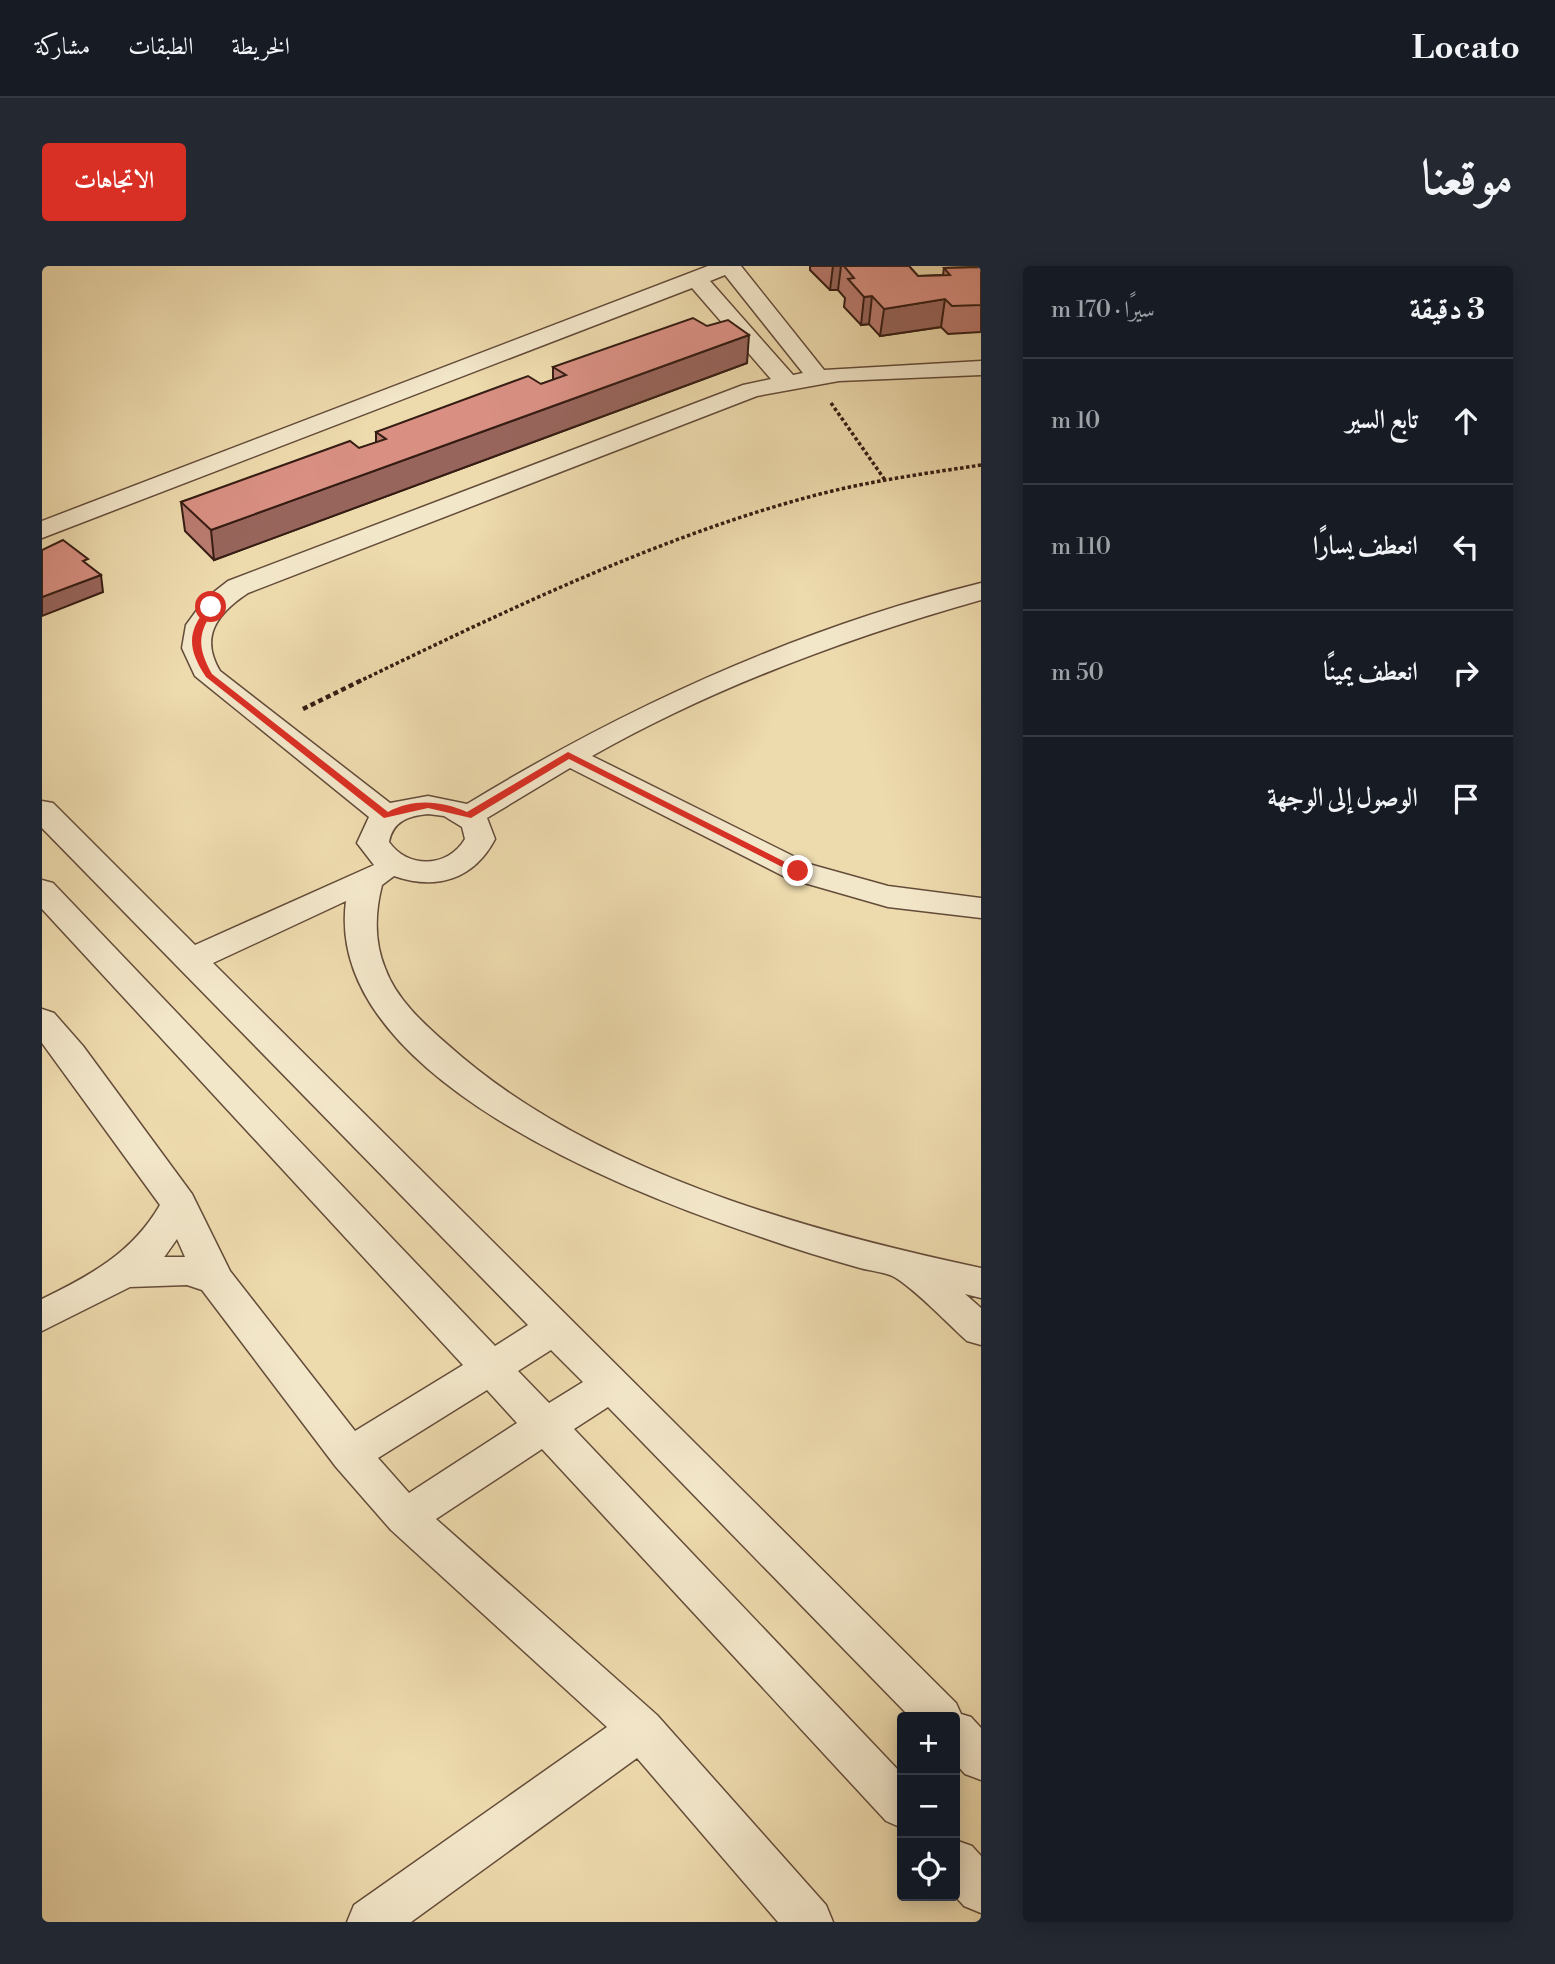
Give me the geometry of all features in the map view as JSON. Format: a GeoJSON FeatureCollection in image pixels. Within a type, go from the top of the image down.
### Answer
{"type":"FeatureCollection","features":[{"type":"Feature","properties":{"kind":"street"},"geometry":{"type":"LineString","coordinates":[[42,506],[671,266]]}},
{"type":"Feature","properties":{"kind":"street"},"geometry":{"type":"LineString","coordinates":[[42,530],[728,266],[815,377]]}},
{"type":"Feature","properties":{"kind":"street"},"geometry":{"type":"LineString","coordinates":[[695,279],[786,382]]}},
{"type":"Feature","properties":{"kind":"street"},"geometry":{"type":"LineString","coordinates":[[387,816],[209,676],[197,654],[197,631],[202,619],[223,597],[238,587],[735,395],[815,377],[981,368]]}},
{"type":"Feature","properties":{"kind":"street"},"geometry":{"type":"LineString","coordinates":[[468,816],[568,755],[688,694],[749,668],[873,622],[981,591]]}},
{"type":"Feature","properties":{"kind":"street"},"geometry":{"type":"LineString","coordinates":[[568,755],[798,871],[868,893],[981,908]]}},
{"type":"Feature","properties":{"kind":"street"},"geometry":{"type":"LineString","coordinates":[[190,960],[382,873],[437,871],[462,863],[471,856],[480,839],[480,831],[468,816],[443,806],[428,805],[399,810],[387,816],[374,833],[373,842],[385,860],[382,873],[359,920],[360,941],[367,967],[379,992],[433,1053],[481,1093],[561,1143],[640,1180],[782,1232],[907,1267],[981,1283]]}},
{"type":"Feature","properties":{"kind":"street"},"geometry":{"type":"LineString","coordinates":[[42,810],[935,1712]]}},
{"type":"Feature","properties":{"kind":"street"},"geometry":{"type":"LineString","coordinates":[[42,890],[897,1801]]}},
{"type":"Feature","properties":{"kind":"street"},"geometry":{"type":"LineString","coordinates":[[42,1021],[71,1054],[179,1204],[215,1279],[350,1455],[406,1518],[641,1729],[809,1922]]}},
{"type":"Feature","properties":{"kind":"street"},"geometry":{"type":"LineString","coordinates":[[42,1316],[127,1273],[160,1236],[179,1204]]}},
{"type":"Feature","properties":{"kind":"street"},"geometry":{"type":"LineString","coordinates":[[907,1267],[981,1330]]}},
{"type":"Feature","properties":{"kind":"street"},"geometry":{"type":"LineString","coordinates":[[127,1273],[187,1271],[215,1279]]}},
{"type":"Feature","properties":{"kind":"street"},"geometry":{"type":"LineString","coordinates":[[350,1455],[555,1328]]}},
{"type":"Feature","properties":{"kind":"street"},"geometry":{"type":"LineString","coordinates":[[406,1518],[545,1425],[611,1385]]}},
{"type":"Feature","properties":{"kind":"street"},"geometry":{"type":"LineString","coordinates":[[371,1922],[641,1729]]}},
{"type":"Feature","properties":{"kind":"street"},"geometry":{"type":"LineString","coordinates":[[960,1737],[981,1759]]}},
{"type":"Feature","properties":{"kind":"street"},"geometry":{"type":"LineString","coordinates":[[960,1867],[981,1890]]}},
{"type":"Feature","properties":{"kind":"path"},"geometry":{"type":"LineString","coordinates":[[815,377],[885,480]]}},
{"type":"Feature","properties":{"kind":"path"},"geometry":{"type":"LineString","coordinates":[[271,726],[413,654],[567,585],[764,509],[885,480],[981,465]]}},
{"type":"Feature","properties":{"kind":"building"},"geometry":{"type":"Polygon","coordinates":[[[844,266],[909,266],[918,276],[950,275],[944,268],[981,267],[981,305],[952,306],[945,299],[884,309],[872,296],[864,297],[848,279],[854,278],[844,266]]]}},
{"type":"Feature","properties":{"kind":"building"},"geometry":{"type":"Polygon","coordinates":[[[693,318],[707,326],[728,320],[749,335],[211,530],[181,502],[350,441],[359,448],[386,439],[376,432],[528,376],[541,384],[566,375],[553,367],[693,318]]]}},
{"type":"Feature","properties":{"kind":"building"},"geometry":{"type":"Polygon","coordinates":[[[63,540],[88,559],[83,561],[101,575],[42,597],[42,550],[63,540]]]}},
{"type":"Feature","properties":{"kind":"route"},"geometry":{"type":"LineString","coordinates":[[211,607],[202,619],[195,643],[201,665],[209,676],[387,816],[413,806],[428,805],[443,806],[468,816],[568,755],[798,871]]}}]}
